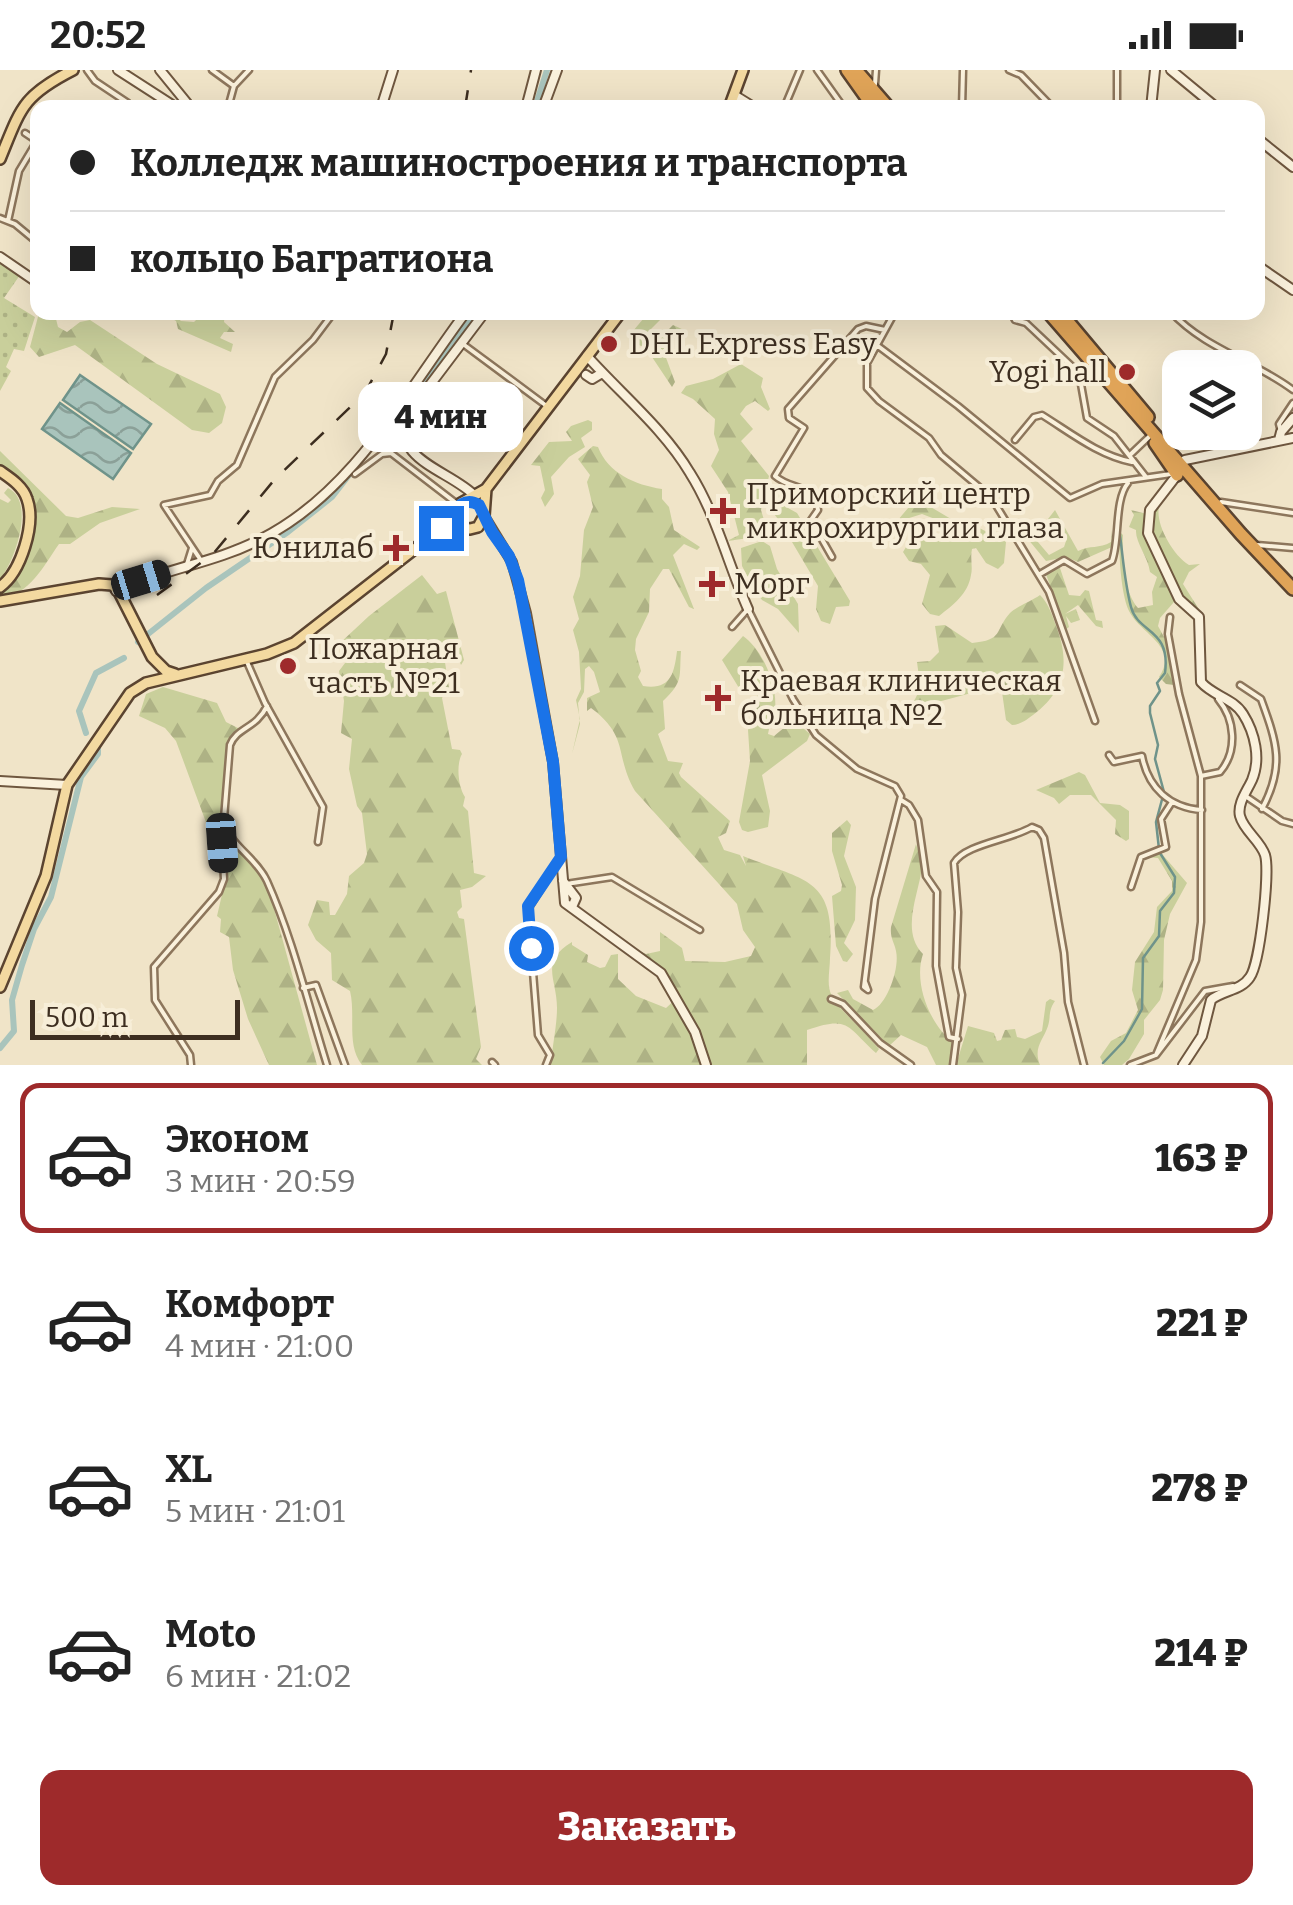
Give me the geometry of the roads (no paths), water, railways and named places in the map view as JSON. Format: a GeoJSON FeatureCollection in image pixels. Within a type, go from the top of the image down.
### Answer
{"type":"FeatureCollection","features":[{"type":"Feature","properties":{"kind":"highway"},"geometry":{"type":"LineString","coordinates":[[846,70],[861,78],[876,100]]}},
{"type":"Feature","properties":{"kind":"highway"},"geometry":{"type":"LineString","coordinates":[[1055,320],[1155,437],[1156,449],[1221,502],[1293,585]]}},
{"type":"Feature","properties":{"kind":"highway"},"geometry":{"type":"LineString","coordinates":[[1066,320],[1182,468],[1293,585]]}},
{"type":"Feature","properties":{"kind":"main road"},"geometry":{"type":"LineString","coordinates":[[0,160],[27,99],[73,70]]}},
{"type":"Feature","properties":{"kind":"main road"},"geometry":{"type":"LineString","coordinates":[[118,70],[165,100]]}},
{"type":"Feature","properties":{"kind":"main road"},"geometry":{"type":"LineString","coordinates":[[160,70],[184,100]]}},
{"type":"Feature","properties":{"kind":"main road"},"geometry":{"type":"LineString","coordinates":[[384,100],[393,70]]}},
{"type":"Feature","properties":{"kind":"main road"},"geometry":{"type":"LineString","coordinates":[[528,100],[536,70]]}},
{"type":"Feature","properties":{"kind":"main road"},"geometry":{"type":"LineString","coordinates":[[547,100],[556,70]]}},
{"type":"Feature","properties":{"kind":"main road"},"geometry":{"type":"LineString","coordinates":[[732,100],[743,70]]}},
{"type":"Feature","properties":{"kind":"main road"},"geometry":{"type":"LineString","coordinates":[[1152,100],[1157,71]]}},
{"type":"Feature","properties":{"kind":"main road"},"geometry":{"type":"LineString","coordinates":[[1170,71],[1206,100]]}},
{"type":"Feature","properties":{"kind":"main road"},"geometry":{"type":"LineString","coordinates":[[734,94],[743,100]]}},
{"type":"Feature","properties":{"kind":"main road"},"geometry":{"type":"LineString","coordinates":[[1265,144],[1293,166]]}},
{"type":"Feature","properties":{"kind":"main road"},"geometry":{"type":"LineString","coordinates":[[0,258],[30,278]]}},
{"type":"Feature","properties":{"kind":"main road"},"geometry":{"type":"LineString","coordinates":[[1265,271],[1293,290]]}},
{"type":"Feature","properties":{"kind":"main road"},"geometry":{"type":"LineString","coordinates":[[118,594],[200,559],[236,552],[272,533],[336,482],[378,433],[460,320]]}},
{"type":"Feature","properties":{"kind":"main road"},"geometry":{"type":"LineString","coordinates":[[479,320],[408,414],[403,436],[412,451],[464,504],[477,503],[512,562],[548,724],[564,903],[669,982],[695,1032],[706,1065]]}},
{"type":"Feature","properties":{"kind":"main road"},"geometry":{"type":"LineString","coordinates":[[0,986],[46,876],[66,786],[130,694],[138,687],[178,674],[271,654],[300,639],[486,489],[615,320]]}},
{"type":"Feature","properties":{"kind":"main road"},"geometry":{"type":"LineString","coordinates":[[587,356],[674,450],[691,474],[748,609]]}},
{"type":"Feature","properties":{"kind":"main road"},"geometry":{"type":"LineString","coordinates":[[586,375],[592,379],[602,373]]}},
{"type":"Feature","properties":{"kind":"main road"},"geometry":{"type":"LineString","coordinates":[[1280,436],[1293,418]]}},
{"type":"Feature","properties":{"kind":"main road"},"geometry":{"type":"LineString","coordinates":[[1183,1065],[1202,1036],[1208,1004],[1214,996],[1239,987],[1254,970],[1265,855],[1240,816],[1256,768],[1253,738],[1241,710],[1213,693],[1199,678],[1199,617],[1179,598],[1148,533],[1150,510],[1182,468],[1280,436],[1293,438]]}},
{"type":"Feature","properties":{"kind":"main road"},"geometry":{"type":"LineString","coordinates":[[0,472],[22,489],[30,511],[15,570],[0,586]]}},
{"type":"Feature","properties":{"kind":"main road"},"geometry":{"type":"LineString","coordinates":[[473,529],[483,512],[486,489]]}},
{"type":"Feature","properties":{"kind":"main road"},"geometry":{"type":"LineString","coordinates":[[461,526],[464,504]]}},
{"type":"Feature","properties":{"kind":"main road"},"geometry":{"type":"LineString","coordinates":[[444,526],[492,532]]}},
{"type":"Feature","properties":{"kind":"main road"},"geometry":{"type":"LineString","coordinates":[[0,602],[97,586],[118,594],[158,665],[153,682]]}},
{"type":"Feature","properties":{"kind":"main road"},"geometry":{"type":"LineString","coordinates":[[158,665],[178,674]]}},
{"type":"Feature","properties":{"kind":"main road"},"geometry":{"type":"LineString","coordinates":[[0,781],[66,786]]}},
{"type":"Feature","properties":{"kind":"street"},"geometry":{"type":"LineString","coordinates":[[87,70],[95,81],[122,100]]}},
{"type":"Feature","properties":{"kind":"street"},"geometry":{"type":"LineString","coordinates":[[212,70],[234,86]]}},
{"type":"Feature","properties":{"kind":"street"},"geometry":{"type":"LineString","coordinates":[[230,100],[234,86],[249,70]]}},
{"type":"Feature","properties":{"kind":"street"},"geometry":{"type":"LineString","coordinates":[[790,100],[800,70]]}},
{"type":"Feature","properties":{"kind":"street"},"geometry":{"type":"LineString","coordinates":[[817,70],[838,100]]}},
{"type":"Feature","properties":{"kind":"street"},"geometry":{"type":"LineString","coordinates":[[861,78],[878,80],[876,70]]}},
{"type":"Feature","properties":{"kind":"street"},"geometry":{"type":"LineString","coordinates":[[962,100],[963,70]]}},
{"type":"Feature","properties":{"kind":"street"},"geometry":{"type":"LineString","coordinates":[[1009,70],[1022,75],[1045,100]]}},
{"type":"Feature","properties":{"kind":"street"},"geometry":{"type":"LineString","coordinates":[[1116,70],[1117,100]]}},
{"type":"Feature","properties":{"kind":"street"},"geometry":{"type":"LineString","coordinates":[[24,133],[30,136]]}},
{"type":"Feature","properties":{"kind":"street"},"geometry":{"type":"LineString","coordinates":[[8,221],[19,171],[30,152]]}},
{"type":"Feature","properties":{"kind":"street"},"geometry":{"type":"LineString","coordinates":[[0,218],[30,237]]}},
{"type":"Feature","properties":{"kind":"street"},"geometry":{"type":"LineString","coordinates":[[200,559],[164,505],[210,495],[218,481],[232,471],[275,377],[314,340],[328,320]]}},
{"type":"Feature","properties":{"kind":"street"},"geometry":{"type":"LineString","coordinates":[[891,320],[866,367],[870,392],[988,492],[1040,574],[1095,721]]}},
{"type":"Feature","properties":{"kind":"street"},"geometry":{"type":"LineString","coordinates":[[1015,320],[1030,327],[1080,376],[1087,418],[1111,434],[1146,477]]}},
{"type":"Feature","properties":{"kind":"street"},"geometry":{"type":"LineString","coordinates":[[1182,320],[1209,343],[1293,390]]}},
{"type":"Feature","properties":{"kind":"street"},"geometry":{"type":"LineString","coordinates":[[832,557],[811,520],[818,510],[815,496],[806,488],[788,485],[775,476],[804,428],[790,418],[788,408],[858,328],[885,330]]}},
{"type":"Feature","properties":{"kind":"street"},"geometry":{"type":"LineString","coordinates":[[462,343],[548,407]]}},
{"type":"Feature","properties":{"kind":"street"},"geometry":{"type":"LineString","coordinates":[[878,346],[1073,498],[1096,486],[1182,468]]}},
{"type":"Feature","properties":{"kind":"street"},"geometry":{"type":"LineString","coordinates":[[1280,436],[1279,424],[1293,403]]}},
{"type":"Feature","properties":{"kind":"street"},"geometry":{"type":"LineString","coordinates":[[1016,440],[1034,416],[1042,415],[1100,453],[1131,458]]}},
{"type":"Feature","properties":{"kind":"street"},"geometry":{"type":"LineString","coordinates":[[1131,458],[1155,437]]}},
{"type":"Feature","properties":{"kind":"street"},"geometry":{"type":"LineString","coordinates":[[355,474],[382,454],[390,453],[464,504]]}},
{"type":"Feature","properties":{"kind":"street"},"geometry":{"type":"LineString","coordinates":[[1040,574],[1064,560],[1087,574],[1112,561],[1121,493],[1130,481]]}},
{"type":"Feature","properties":{"kind":"street"},"geometry":{"type":"LineString","coordinates":[[1221,502],[1293,513]]}},
{"type":"Feature","properties":{"kind":"street"},"geometry":{"type":"LineString","coordinates":[[1257,545],[1293,548]]}},
{"type":"Feature","properties":{"kind":"street"},"geometry":{"type":"LineString","coordinates":[[187,564],[192,548]]}},
{"type":"Feature","properties":{"kind":"street"},"geometry":{"type":"LineString","coordinates":[[732,627],[748,609],[810,727],[856,768],[898,789],[901,800],[875,899],[865,982]]}},
{"type":"Feature","properties":{"kind":"street"},"geometry":{"type":"LineString","coordinates":[[1156,1056],[1198,955],[1201,776],[1179,694],[1168,634],[1170,617]]}},
{"type":"Feature","properties":{"kind":"street"},"geometry":{"type":"LineString","coordinates":[[244,658],[322,808],[318,842]]}},
{"type":"Feature","properties":{"kind":"street"},"geometry":{"type":"LineString","coordinates":[[1240,685],[1261,699],[1278,759],[1275,780],[1262,809]]}},
{"type":"Feature","properties":{"kind":"street"},"geometry":{"type":"LineString","coordinates":[[1201,776],[1220,772],[1230,756],[1232,720],[1213,693]]}},
{"type":"Feature","properties":{"kind":"street"},"geometry":{"type":"LineString","coordinates":[[190,1065],[190,1055],[155,1000],[152,977],[160,958],[219,892],[224,879],[223,822],[231,740],[259,721],[267,706]]}},
{"type":"Feature","properties":{"kind":"street"},"geometry":{"type":"LineString","coordinates":[[1109,756],[1114,762],[1142,756],[1146,772],[1160,793],[1172,802],[1202,810]]}},
{"type":"Feature","properties":{"kind":"street"},"geometry":{"type":"LineString","coordinates":[[1244,796],[1293,824]]}},
{"type":"Feature","properties":{"kind":"street"},"geometry":{"type":"LineString","coordinates":[[901,800],[918,820],[926,876],[937,890],[938,985],[948,1034],[959,1039]]}},
{"type":"Feature","properties":{"kind":"street"},"geometry":{"type":"LineString","coordinates":[[1131,887],[1141,857],[1166,847],[1161,819],[1172,802]]}},
{"type":"Feature","properties":{"kind":"street"},"geometry":{"type":"LineString","coordinates":[[223,822],[232,840],[267,882],[327,1065]]}},
{"type":"Feature","properties":{"kind":"street"},"geometry":{"type":"LineString","coordinates":[[953,1065],[962,995],[956,968],[958,899],[954,869],[958,855],[1014,838],[1032,827],[1044,838],[1064,953],[1068,1002],[1084,1065]]}},
{"type":"Feature","properties":{"kind":"street"},"geometry":{"type":"LineString","coordinates":[[546,1065],[550,1055],[538,1035],[528,909],[561,857]]}},
{"type":"Feature","properties":{"kind":"street"},"geometry":{"type":"LineString","coordinates":[[565,882],[612,877],[700,930]]}},
{"type":"Feature","properties":{"kind":"street"},"geometry":{"type":"LineString","coordinates":[[303,988],[316,985],[345,1065]]}},
{"type":"Feature","properties":{"kind":"street"},"geometry":{"type":"LineString","coordinates":[[1130,1065],[1156,1056],[1205,990],[1214,986],[1239,987]]}},
{"type":"Feature","properties":{"kind":"street"},"geometry":{"type":"LineString","coordinates":[[831,999],[843,1004],[880,1042],[911,1065]]}},
{"type":"Feature","properties":{"kind":"water"},"geometry":{"type":"Polygon","coordinates":[[[80,375],[151,424],[133,449],[63,400],[80,375]]]}},
{"type":"Feature","properties":{"kind":"water"},"geometry":{"type":"Polygon","coordinates":[[[60,403],[131,453],[113,479],[42,429],[60,403]]]}},
{"type":"Feature","properties":{"kind":"waterway"},"geometry":{"type":"LineString","coordinates":[[538,100],[547,70]]}},
{"type":"Feature","properties":{"kind":"waterway"},"geometry":{"type":"LineString","coordinates":[[138,642],[332,497],[470,320]]}},
{"type":"Feature","properties":{"kind":"waterway"},"geometry":{"type":"LineString","coordinates":[[1119,528],[1131,607],[1140,622],[1159,639],[1166,658],[1165,673],[1157,683],[1160,691],[1150,706],[1158,745],[1155,759],[1164,792],[1156,822],[1159,849]]}},
{"type":"Feature","properties":{"kind":"waterway"},"geometry":{"type":"LineString","coordinates":[[86,733],[79,711],[96,673],[124,658]]}},
{"type":"Feature","properties":{"kind":"waterway"},"geometry":{"type":"LineString","coordinates":[[0,1048],[14,1031],[12,1000],[22,965],[34,929],[51,897],[81,777],[98,754],[98,747]]}},
{"type":"Feature","properties":{"kind":"waterway"},"geometry":{"type":"LineString","coordinates":[[1103,1063],[1124,1041],[1142,1009],[1143,958],[1159,936],[1160,911],[1174,893],[1175,877],[1160,853]]}},
{"type":"Feature","properties":{"kind":"railway"},"geometry":{"type":"LineString","coordinates":[[466,100],[471,70]]}},
{"type":"Feature","properties":{"kind":"railway"},"geometry":{"type":"LineString","coordinates":[[157,595],[213,554],[275,479],[365,393],[386,354],[392,320]]}},
{"type":"Feature","properties":{"kind":"place","name":"DHL Express Easy"},"geometry":{"type":"Point","coordinates":[609,344]}},
{"type":"Feature","properties":{"kind":"place","name":"Yogi hall"},"geometry":{"type":"Point","coordinates":[1127,372]}},
{"type":"Feature","properties":{"kind":"place","name":"Приморский центр микрохирургии глаза"},"geometry":{"type":"Point","coordinates":[723,511]}},
{"type":"Feature","properties":{"kind":"place","name":"Юнилаб"},"geometry":{"type":"Point","coordinates":[396,548]}},
{"type":"Feature","properties":{"kind":"place","name":"Морг"},"geometry":{"type":"Point","coordinates":[712,584]}},
{"type":"Feature","properties":{"kind":"place","name":"Пожарная часть №21"},"geometry":{"type":"Point","coordinates":[288,666]}},
{"type":"Feature","properties":{"kind":"place","name":"Краевая клиническая больница №2"},"geometry":{"type":"Point","coordinates":[718,698]}}]}
